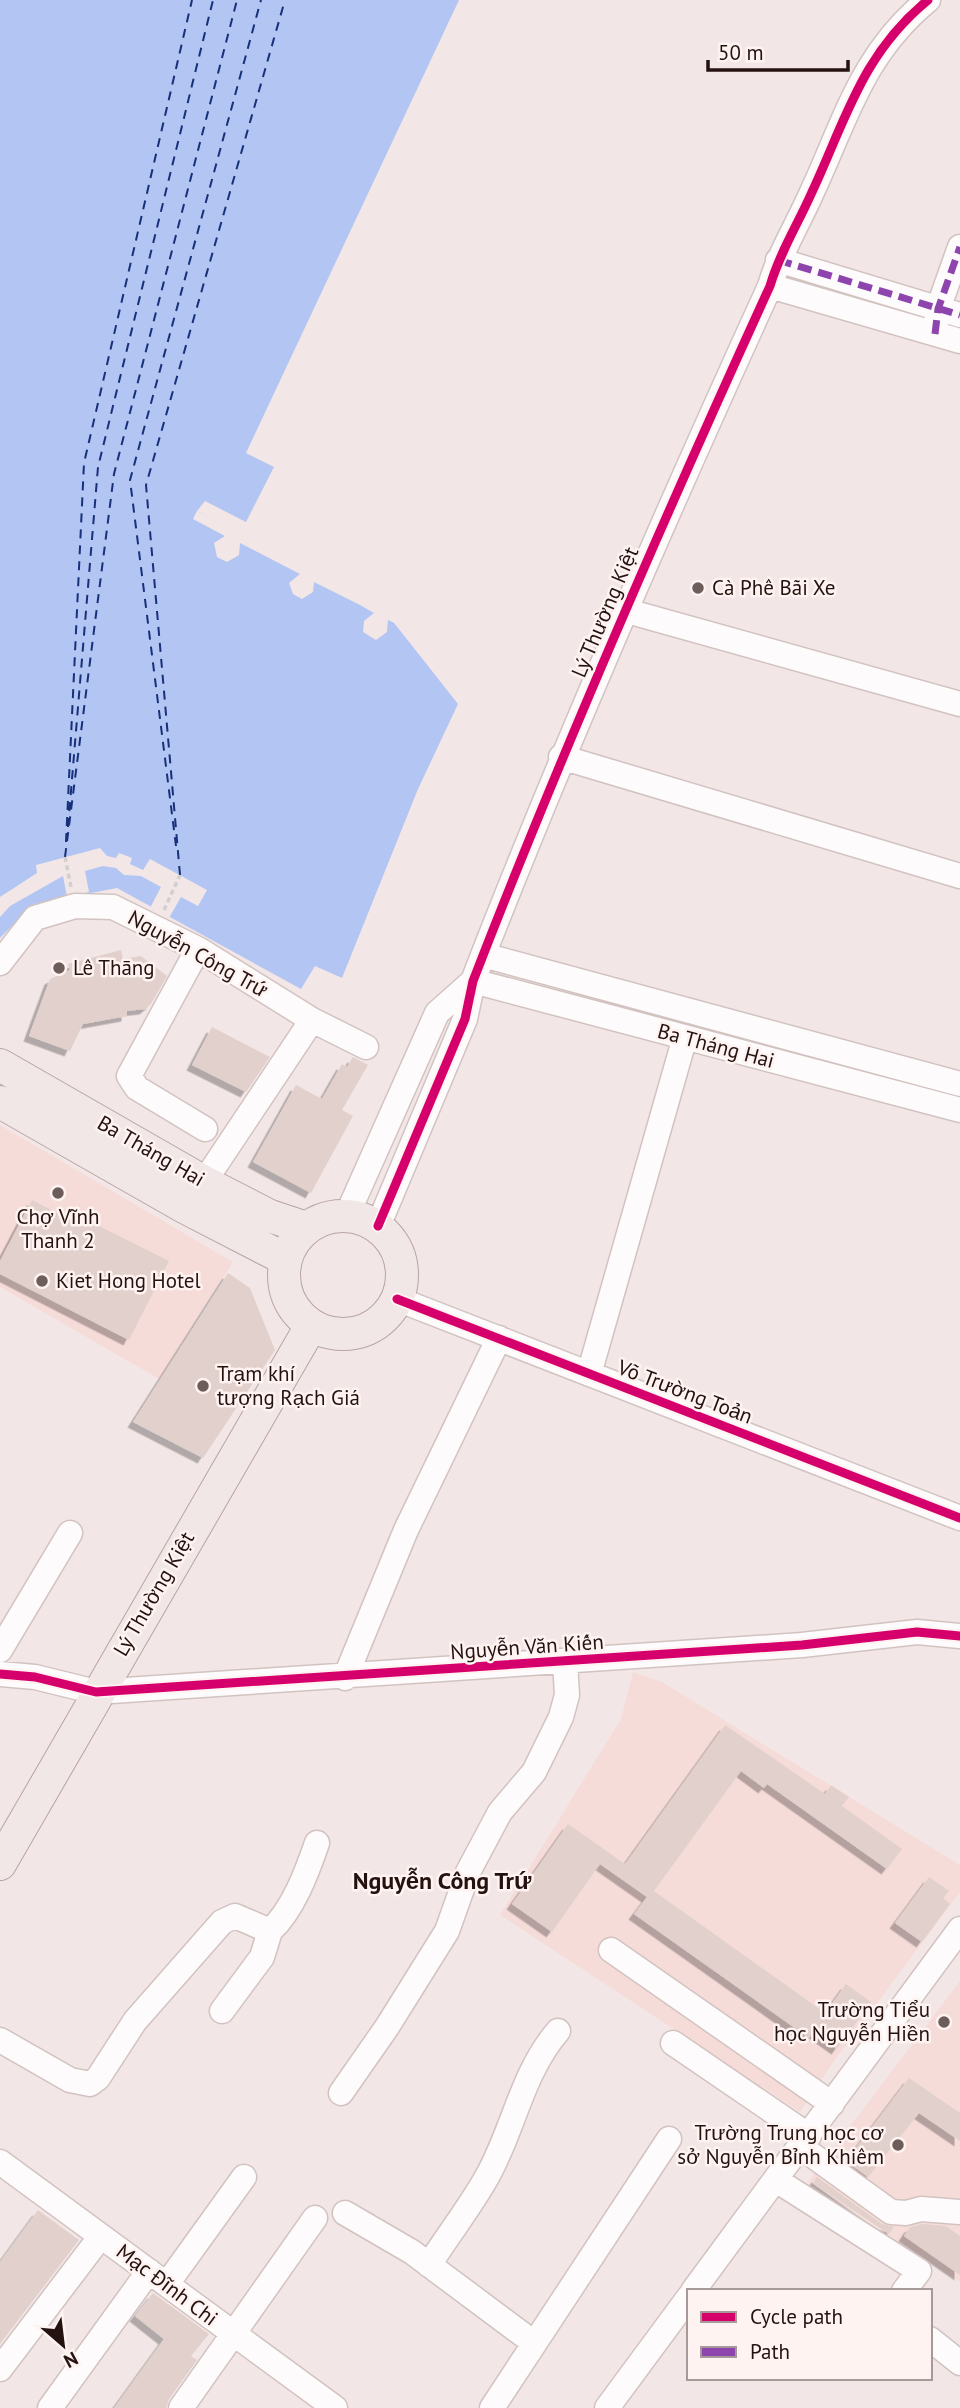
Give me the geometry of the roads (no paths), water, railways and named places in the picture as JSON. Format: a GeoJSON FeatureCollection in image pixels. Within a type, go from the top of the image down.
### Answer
{"type":"FeatureCollection","features":[{"type":"Feature","properties":{"kind":"main road","name":"Ba Tháng Hai"},"geometry":{"type":"LineString","coordinates":[[0,1065],[204,1182],[270,1216],[306,1228]]}},
{"type":"Feature","properties":{"kind":"main road","name":"Ba Tháng Hai"},"geometry":{"type":"LineString","coordinates":[[0,1102],[186,1209],[285,1259]]}},
{"type":"Feature","properties":{"kind":"main road"},"geometry":{"type":"LineString","coordinates":[[347,1215],[378,1226],[392,1241],[401,1259],[402,1279],[397,1299],[378,1322],[350,1334],[330,1333],[311,1326],[297,1313],[287,1296],[283,1278],[285,1259],[293,1242],[306,1228],[319,1220],[347,1215]]}},
{"type":"Feature","properties":{"kind":"main road","name":"Lý Thường Kiệt"},"geometry":{"type":"LineString","coordinates":[[0,1864],[96,1692],[311,1326]]}},
{"type":"Feature","properties":{"kind":"street","name":"Lý Thường Kiệt"},"geometry":{"type":"LineString","coordinates":[[378,1226],[465,1019],[473,981],[561,757],[627,611],[652,544],[770,286],[778,260],[812,193],[858,84],[892,35],[928,0]]}},
{"type":"Feature","properties":{"kind":"street"},"geometry":{"type":"LineString","coordinates":[[935,334],[949,312],[960,247]]}},
{"type":"Feature","properties":{"kind":"street"},"geometry":{"type":"LineString","coordinates":[[778,260],[949,312]]}},
{"type":"Feature","properties":{"kind":"street"},"geometry":{"type":"LineString","coordinates":[[770,286],[960,341]]}},
{"type":"Feature","properties":{"kind":"street"},"geometry":{"type":"LineString","coordinates":[[627,611],[960,704]]}},
{"type":"Feature","properties":{"kind":"street"},"geometry":{"type":"LineString","coordinates":[[561,757],[960,876]]}},
{"type":"Feature","properties":{"kind":"street","name":"Nguyễn Công Trứ"},"geometry":{"type":"LineString","coordinates":[[0,963],[35,918],[75,906],[113,907],[198,949],[312,1020],[366,1047]]}},
{"type":"Feature","properties":{"kind":"street"},"geometry":{"type":"LineString","coordinates":[[198,949],[129,1076],[136,1088],[205,1129]]}},
{"type":"Feature","properties":{"kind":"street","name":"Ba Tháng Hai"},"geometry":{"type":"LineString","coordinates":[[483,955],[960,1084]]}},
{"type":"Feature","properties":{"kind":"street"},"geometry":{"type":"LineString","coordinates":[[347,1215],[437,1013],[473,981]]}},
{"type":"Feature","properties":{"kind":"street","name":"Ba Tháng Hai"},"geometry":{"type":"LineString","coordinates":[[473,981],[685,1037],[958,1104]]}},
{"type":"Feature","properties":{"kind":"street"},"geometry":{"type":"LineString","coordinates":[[186,1209],[312,1020]]}},
{"type":"Feature","properties":{"kind":"street"},"geometry":{"type":"LineString","coordinates":[[589,1374],[685,1037]]}},
{"type":"Feature","properties":{"kind":"street","name":"Võ Trường Toản"},"geometry":{"type":"LineString","coordinates":[[397,1299],[960,1518]]}},
{"type":"Feature","properties":{"kind":"street"},"geometry":{"type":"LineString","coordinates":[[345,1678],[406,1530],[499,1338]]}},
{"type":"Feature","properties":{"kind":"street"},"geometry":{"type":"LineString","coordinates":[[0,1650],[70,1533]]}},
{"type":"Feature","properties":{"kind":"street","name":"Nguyễn Văn Kiến"},"geometry":{"type":"LineString","coordinates":[[0,1674],[35,1677],[96,1692],[345,1678],[802,1645],[917,1632],[960,1636]]}},
{"type":"Feature","properties":{"kind":"street"},"geometry":{"type":"LineString","coordinates":[[341,2093],[387,2027],[447,1931],[468,1872],[500,1812],[534,1772],[561,1717],[567,1695],[565,1661]]}},
{"type":"Feature","properties":{"kind":"street"},"geometry":{"type":"LineString","coordinates":[[222,2011],[262,1957],[270,1931],[292,1900],[317,1843]]}},
{"type":"Feature","properties":{"kind":"street"},"geometry":{"type":"LineString","coordinates":[[0,2039],[70,2080],[90,2084],[98,2078],[135,2021],[222,1922],[235,1916],[270,1931]]}},
{"type":"Feature","properties":{"kind":"street"},"geometry":{"type":"LineString","coordinates":[[694,2289],[960,1930]]}},
{"type":"Feature","properties":{"kind":"street"},"geometry":{"type":"LineString","coordinates":[[611,1950],[832,2104]]}},
{"type":"Feature","properties":{"kind":"street"},"geometry":{"type":"LineString","coordinates":[[429,2265],[488,2175],[526,2084],[545,2047],[558,2031]]}},
{"type":"Feature","properties":{"kind":"street"},"geometry":{"type":"LineString","coordinates":[[673,2043],[805,2141],[891,2212],[906,2213],[921,2209],[960,2212]]}},
{"type":"Feature","properties":{"kind":"street"},"geometry":{"type":"LineString","coordinates":[[492,2408],[669,2139]]}},
{"type":"Feature","properties":{"kind":"street","name":"Mạc Đĩnh Chi"},"geometry":{"type":"LineString","coordinates":[[0,2162],[335,2408]]}},
{"type":"Feature","properties":{"kind":"street"},"geometry":{"type":"LineString","coordinates":[[50,2408],[244,2177]]}},
{"type":"Feature","properties":{"kind":"street"},"geometry":{"type":"LineString","coordinates":[[776,2180],[919,2271],[906,2289]]}},
{"type":"Feature","properties":{"kind":"street"},"geometry":{"type":"LineString","coordinates":[[345,2213],[429,2265],[534,2343]]}},
{"type":"Feature","properties":{"kind":"street"},"geometry":{"type":"LineString","coordinates":[[181,2408],[315,2218]]}},
{"type":"Feature","properties":{"kind":"street"},"geometry":{"type":"LineString","coordinates":[[0,2369],[101,2236]]}},
{"type":"Feature","properties":{"kind":"street"},"geometry":{"type":"LineString","coordinates":[[607,2408],[687,2300]]}},
{"type":"Feature","properties":{"kind":"street"},"geometry":{"type":"LineString","coordinates":[[932,2341],[960,2363]]}},
{"type":"Feature","properties":{"kind":"water"},"geometry":{"type":"Polygon","coordinates":[[[0,0],[459,0],[246,453],[274,467],[246,522],[205,501],[197,511],[391,619],[458,704],[418,789],[342,978],[315,966],[301,989],[117,888],[34,904],[0,938],[0,0]]]}},
{"type":"Feature","properties":{"kind":"place","name":"Cà Phê Bãi Xe"},"geometry":{"type":"Point","coordinates":[698,588]}},
{"type":"Feature","properties":{"kind":"place","name":"Lê Thāng"},"geometry":{"type":"Point","coordinates":[59,968]}},
{"type":"Feature","properties":{"kind":"place","name":"Chợ Vĩnh Thanh 2"},"geometry":{"type":"Point","coordinates":[58,1193]}},
{"type":"Feature","properties":{"kind":"place","name":"Kiet Hong Hotel"},"geometry":{"type":"Point","coordinates":[42,1281]}},
{"type":"Feature","properties":{"kind":"place","name":"Trạm khí tượng Rạch Giá"},"geometry":{"type":"Point","coordinates":[203,1386]}},
{"type":"Feature","properties":{"kind":"place","name":"Trường Tiểu học Nguyễn Hiền"},"geometry":{"type":"Point","coordinates":[944,2022]}},
{"type":"Feature","properties":{"kind":"place","name":"Trường Trung học cơ sở Nguyễn Bỉnh Khiêm"},"geometry":{"type":"Point","coordinates":[898,2145]}},
{"type":"Feature","properties":{"kind":"district","name":"Nguyễn Công Trứ"},"geometry":{"type":"Point","coordinates":[442,1881]}}]}
